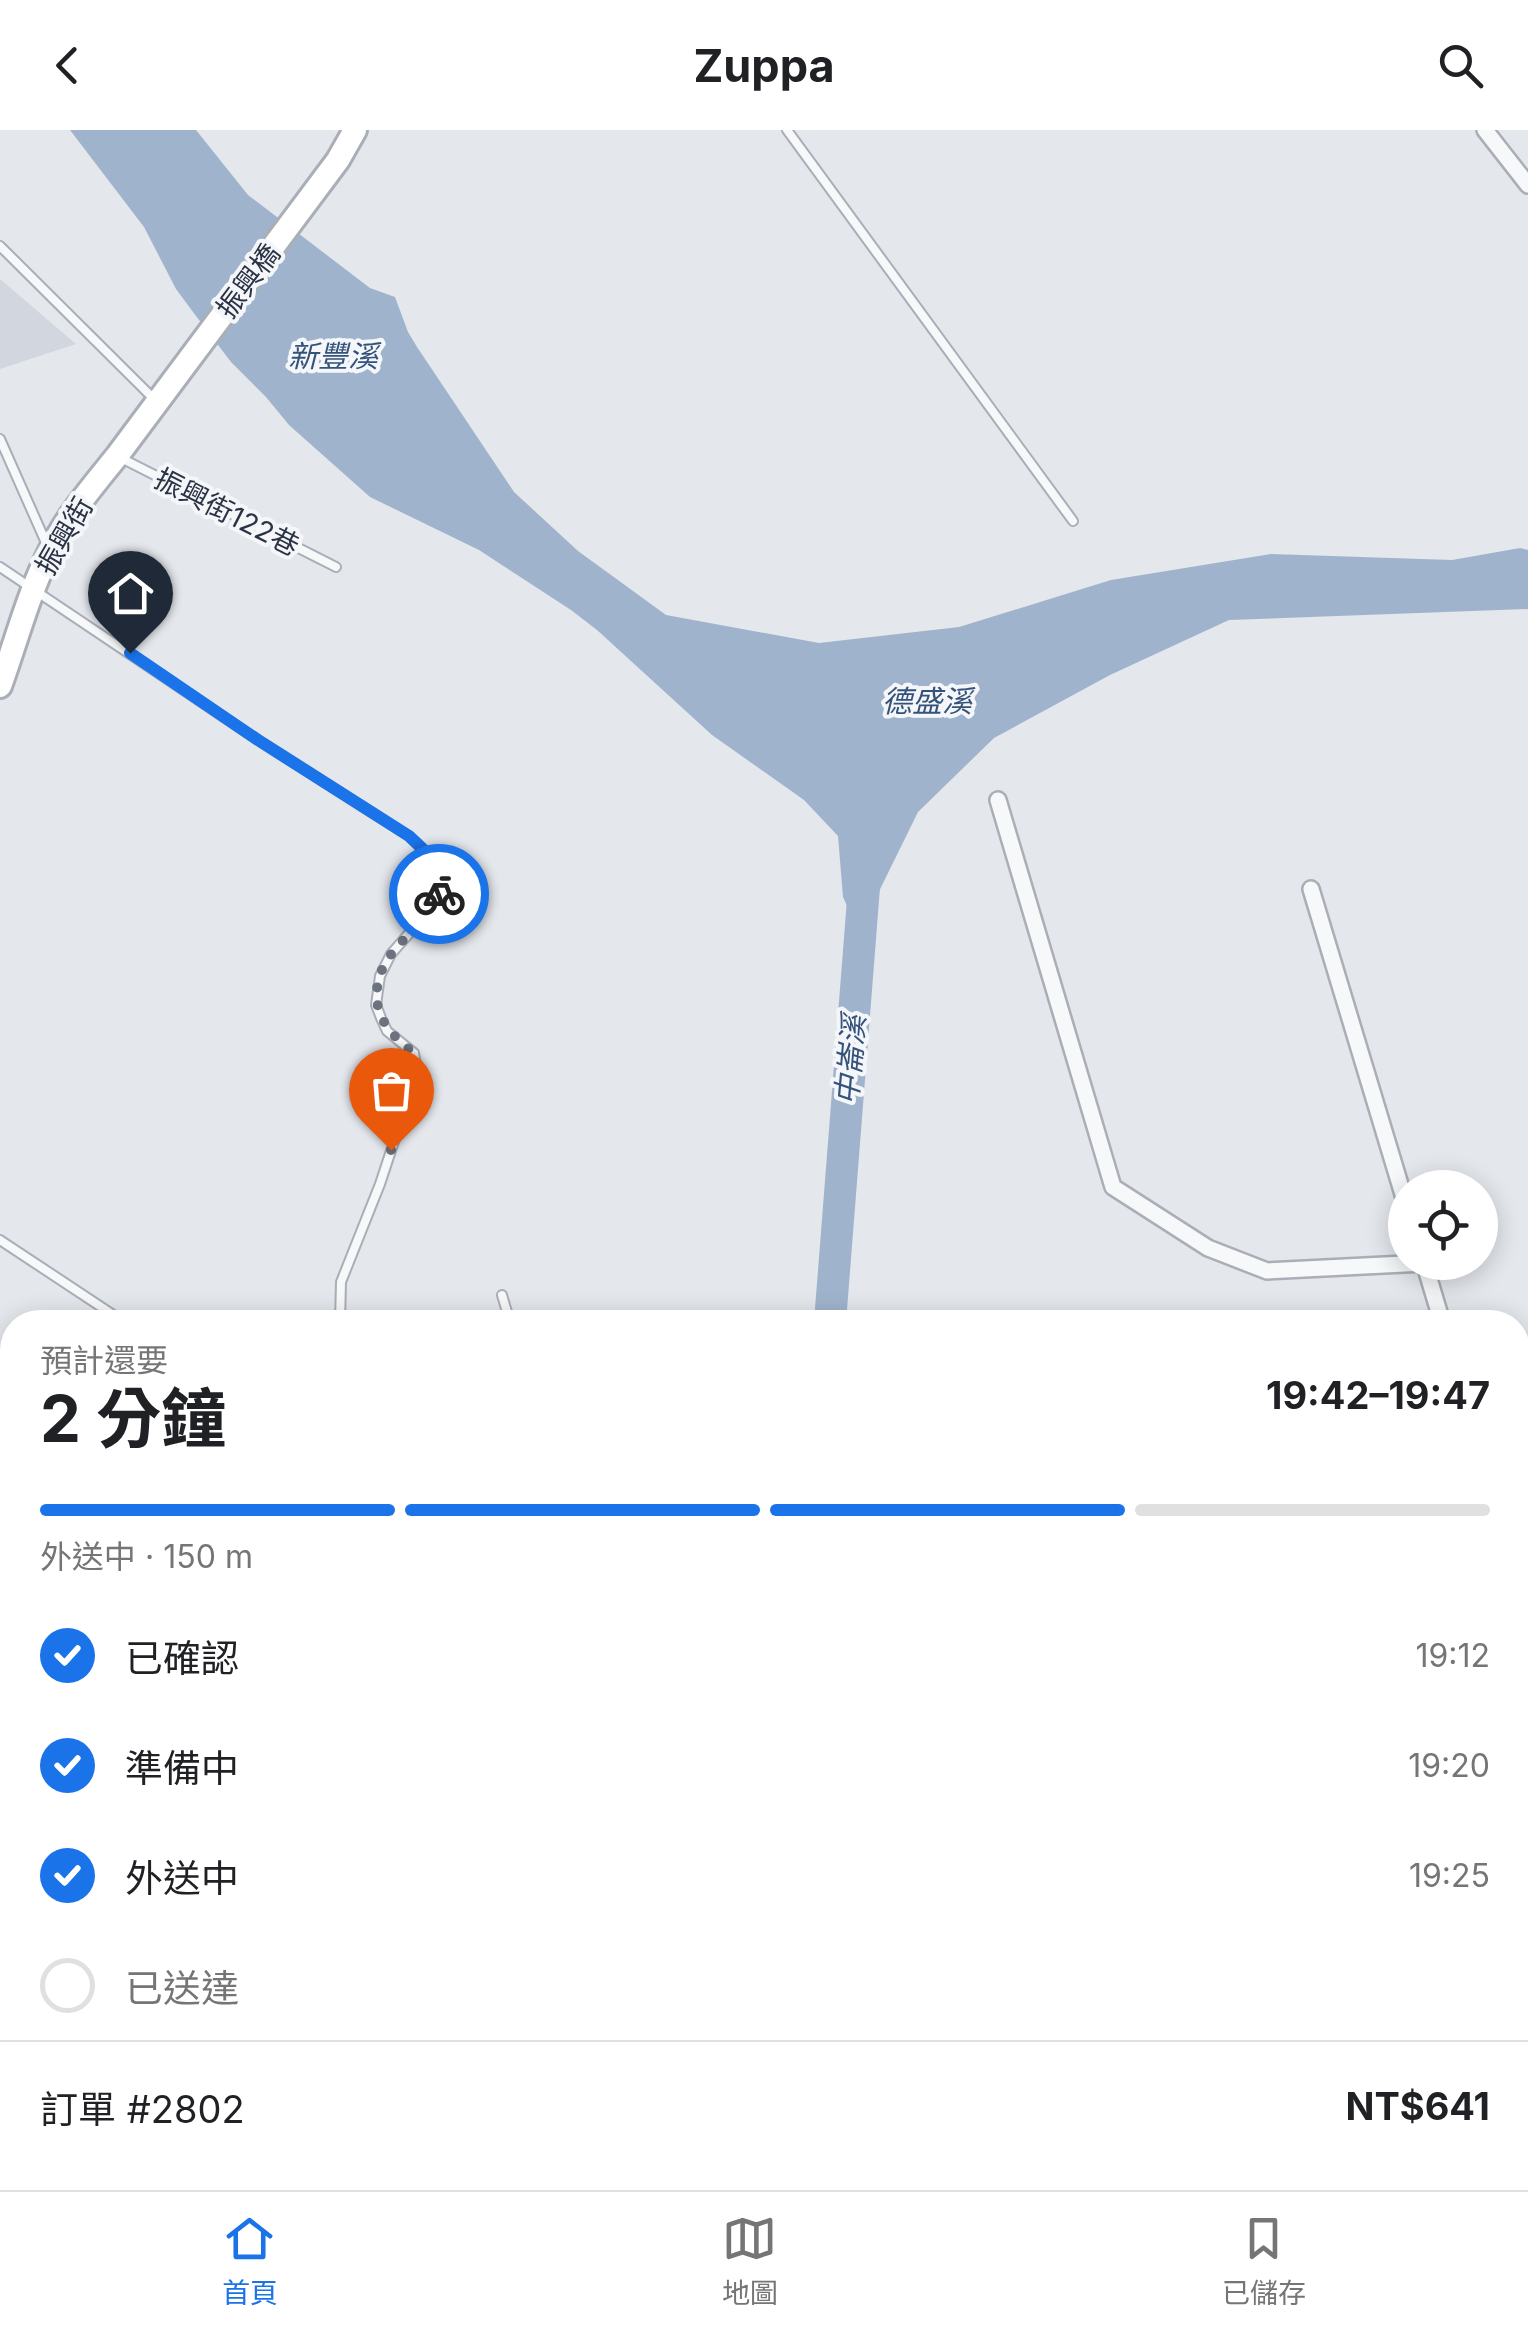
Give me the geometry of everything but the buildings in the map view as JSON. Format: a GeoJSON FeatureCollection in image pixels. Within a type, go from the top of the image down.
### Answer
{"type":"FeatureCollection","features":[{"type":"Feature","properties":{"kind":"street","name":"振興橋"},"geometry":{"type":"LineString","coordinates":[[158,402],[338,160],[355,130]]}},
{"type":"Feature","properties":{"kind":"street"},"geometry":{"type":"LineString","coordinates":[[1485,130],[1528,185]]}},
{"type":"Feature","properties":{"kind":"street","name":"振興街"},"geometry":{"type":"LineString","coordinates":[[0,686],[50,551],[79,503],[158,402]]}},
{"type":"Feature","properties":{"kind":"street"},"geometry":{"type":"LineString","coordinates":[[998,800],[1113,1186],[1208,1248],[1267,1271],[1388,1265]]}},
{"type":"Feature","properties":{"kind":"street"},"geometry":{"type":"LineString","coordinates":[[1310,888],[1396,1170]]}},
{"type":"Feature","properties":{"kind":"street"},"geometry":{"type":"LineString","coordinates":[[1429,1280],[1438,1310]]}},
{"type":"Feature","properties":{"kind":"lane"},"geometry":{"type":"LineString","coordinates":[[787,130],[1073,520]]}},
{"type":"Feature","properties":{"kind":"lane"},"geometry":{"type":"LineString","coordinates":[[0,246],[158,402]]}},
{"type":"Feature","properties":{"kind":"lane"},"geometry":{"type":"LineString","coordinates":[[0,439],[50,551]]}},
{"type":"Feature","properties":{"kind":"lane","name":"振興街122巷"},"geometry":{"type":"LineString","coordinates":[[117,456],[336,567]]}},
{"type":"Feature","properties":{"kind":"lane"},"geometry":{"type":"LineString","coordinates":[[0,567],[409,836],[430,856],[441,878],[434,906],[390,954],[380,976],[376,1005],[380,1018],[414,1054],[416,1066],[380,1184],[340,1282],[340,1310]]}},
{"type":"Feature","properties":{"kind":"lane"},"geometry":{"type":"LineString","coordinates":[[0,1240],[104,1310]]}},
{"type":"Feature","properties":{"kind":"lane"},"geometry":{"type":"LineString","coordinates":[[502,1295],[506,1310]]}},
{"type":"Feature","properties":{"kind":"shaded area"},"geometry":{"type":"Polygon","coordinates":[[[0,279],[76,344],[0,369],[0,279]]]}},
{"type":"Feature","properties":{"kind":"water"},"geometry":{"type":"Polygon","coordinates":[[[70,130],[196,130],[248,195],[370,288],[395,297],[417,347],[514,492],[578,551],[666,615],[819,643],[959,627],[1111,580],[1271,554],[1452,560],[1520,548],[1528,550],[1528,609],[1229,620],[1110,675],[994,738],[918,812],[859,932],[843,897],[838,836],[804,800],[712,735],[571,610],[479,550],[370,497],[289,425],[231,362],[196,316],[176,289],[144,227],[70,130]]]}},
{"type":"Feature","properties":{"kind":"waterway","name":"中崙溪"},"geometry":{"type":"LineString","coordinates":[[831,1310],[864,887]]}},
{"type":"Feature","properties":{"kind":"way so far"},"geometry":{"type":"LineString","coordinates":[[391,1150],[416,1059],[380,1018],[376,1005],[380,976],[390,954],[434,906],[439,894]]}},
{"type":"Feature","properties":{"kind":"route"},"geometry":{"type":"LineString","coordinates":[[130,653],[409,836],[430,856],[441,878],[439,894]]}},
{"type":"Feature","properties":{"kind":"water label","name":"新豐溪"},"geometry":{"type":"Point","coordinates":[333,357]}},
{"type":"Feature","properties":{"kind":"water label","name":"德盛溪"},"geometry":{"type":"Point","coordinates":[927,702]}}]}
